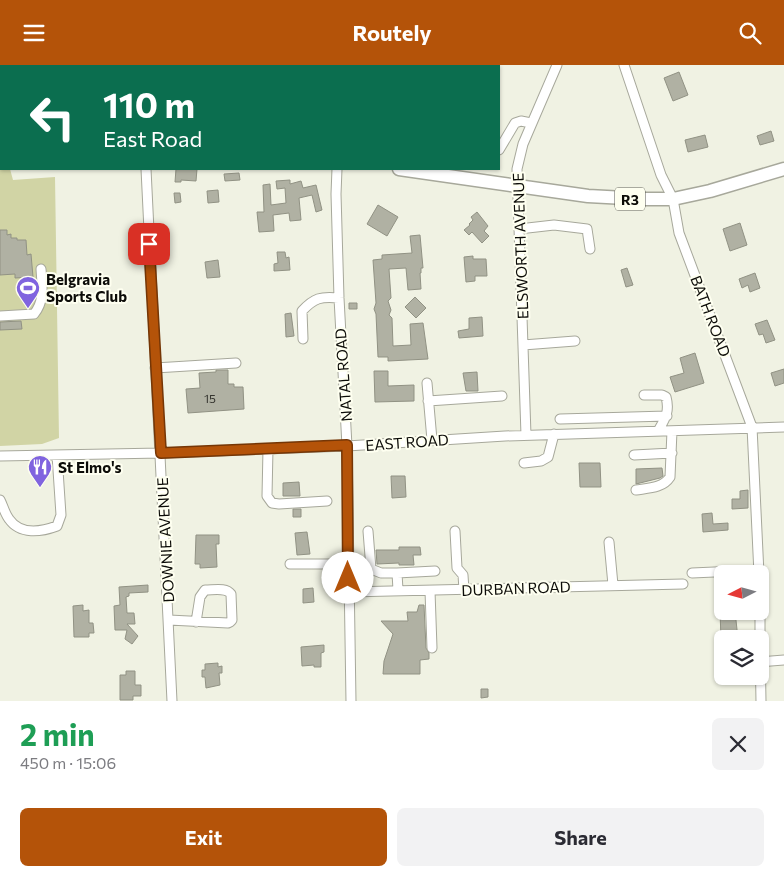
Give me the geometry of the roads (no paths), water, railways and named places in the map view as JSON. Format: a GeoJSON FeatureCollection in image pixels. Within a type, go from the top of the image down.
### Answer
{"type":"FeatureCollection","features":[{"type":"Feature","properties":{"kind":"highway","name":"R3"},"geometry":{"type":"LineString","coordinates":[[406,170],[613,198],[673,199],[743,183],[784,169]]}},
{"type":"Feature","properties":{"kind":"street","name":"ELSWORTH AVENUE"},"geometry":{"type":"LineString","coordinates":[[526,435],[519,229],[519,157],[531,123],[557,65]]}},
{"type":"Feature","properties":{"kind":"street","name":"BATH ROAD"},"geometry":{"type":"LineString","coordinates":[[624,65],[661,175],[673,199],[680,233],[752,427],[759,565]]}},
{"type":"Feature","properties":{"kind":"street"},"geometry":{"type":"LineString","coordinates":[[500,148],[514,123],[522,121],[531,123]]}},
{"type":"Feature","properties":{"kind":"street","name":"DOWNIE AVENUE"},"geometry":{"type":"LineString","coordinates":[[146,170],[172,701]]}},
{"type":"Feature","properties":{"kind":"street","name":"NATAL ROAD"},"geometry":{"type":"LineString","coordinates":[[337,170],[339,298],[347,445],[351,701]]}},
{"type":"Feature","properties":{"kind":"street"},"geometry":{"type":"LineString","coordinates":[[519,229],[554,225],[587,229],[590,249]]}},
{"type":"Feature","properties":{"kind":"street"},"geometry":{"type":"LineString","coordinates":[[0,316],[34,314],[40,307],[42,297],[41,269]]}},
{"type":"Feature","properties":{"kind":"street"},"geometry":{"type":"LineString","coordinates":[[303,339],[302,311],[309,303],[322,297],[339,298]]}},
{"type":"Feature","properties":{"kind":"street"},"geometry":{"type":"LineString","coordinates":[[523,345],[575,341]]}},
{"type":"Feature","properties":{"kind":"street"},"geometry":{"type":"LineString","coordinates":[[155,368],[236,363]]}},
{"type":"Feature","properties":{"kind":"street"},"geometry":{"type":"LineString","coordinates":[[427,383],[432,440]]}},
{"type":"Feature","properties":{"kind":"street"},"geometry":{"type":"LineString","coordinates":[[644,395],[662,395],[666,397],[667,415],[658,431]]}},
{"type":"Feature","properties":{"kind":"street"},"geometry":{"type":"LineString","coordinates":[[428,401],[502,396]]}},
{"type":"Feature","properties":{"kind":"street"},"geometry":{"type":"LineString","coordinates":[[560,419],[667,415]]}},
{"type":"Feature","properties":{"kind":"street"},"geometry":{"type":"LineString","coordinates":[[658,431],[752,427]]}},
{"type":"Feature","properties":{"kind":"street","name":"EAST ROAD"},"geometry":{"type":"LineString","coordinates":[[0,456],[161,453],[526,435],[784,427]]}},
{"type":"Feature","properties":{"kind":"street"},"geometry":{"type":"LineString","coordinates":[[636,490],[658,487],[667,482],[672,471],[672,431]]}},
{"type":"Feature","properties":{"kind":"street"},"geometry":{"type":"LineString","coordinates":[[524,463],[542,461],[548,457],[554,434]]}},
{"type":"Feature","properties":{"kind":"street"},"geometry":{"type":"LineString","coordinates":[[268,449],[268,496],[272,503],[327,501]]}},
{"type":"Feature","properties":{"kind":"street"},"geometry":{"type":"LineString","coordinates":[[634,455],[672,453]]}},
{"type":"Feature","properties":{"kind":"street"},"geometry":{"type":"LineString","coordinates":[[0,501],[9,519],[19,528],[26,531],[47,530],[57,526],[61,515],[58,455]]}},
{"type":"Feature","properties":{"kind":"street"},"geometry":{"type":"LineString","coordinates":[[368,531],[371,569],[381,573],[435,571]]}},
{"type":"Feature","properties":{"kind":"street"},"geometry":{"type":"LineString","coordinates":[[455,531],[457,568],[463,575],[464,590]]}},
{"type":"Feature","properties":{"kind":"street"},"geometry":{"type":"LineString","coordinates":[[609,542],[613,585]]}},
{"type":"Feature","properties":{"kind":"street"},"geometry":{"type":"LineString","coordinates":[[290,564],[348,564]]}},
{"type":"Feature","properties":{"kind":"street"},"geometry":{"type":"LineString","coordinates":[[397,573],[398,590]]}},
{"type":"Feature","properties":{"kind":"street"},"geometry":{"type":"LineString","coordinates":[[692,573],[714,573]]}},
{"type":"Feature","properties":{"kind":"street","name":"DURBAN ROAD"},"geometry":{"type":"LineString","coordinates":[[348,592],[683,584]]}},
{"type":"Feature","properties":{"kind":"street"},"geometry":{"type":"LineString","coordinates":[[169,620],[196,622],[230,622],[232,620],[230,591],[226,589],[205,590],[200,597],[196,622]]}},
{"type":"Feature","properties":{"kind":"street"},"geometry":{"type":"LineString","coordinates":[[430,591],[432,648]]}},
{"type":"Feature","properties":{"kind":"street"},"geometry":{"type":"LineString","coordinates":[[769,661],[784,660]]}},
{"type":"Feature","properties":{"kind":"street"},"geometry":{"type":"LineString","coordinates":[[761,685],[761,701]]}},
{"type":"Feature","properties":{"kind":"place","name":"Belgravia Sports Club"},"geometry":{"type":"Point","coordinates":[28,309]}},
{"type":"Feature","properties":{"kind":"place","name":"St Elmo's"},"geometry":{"type":"Point","coordinates":[40,488]}}]}
